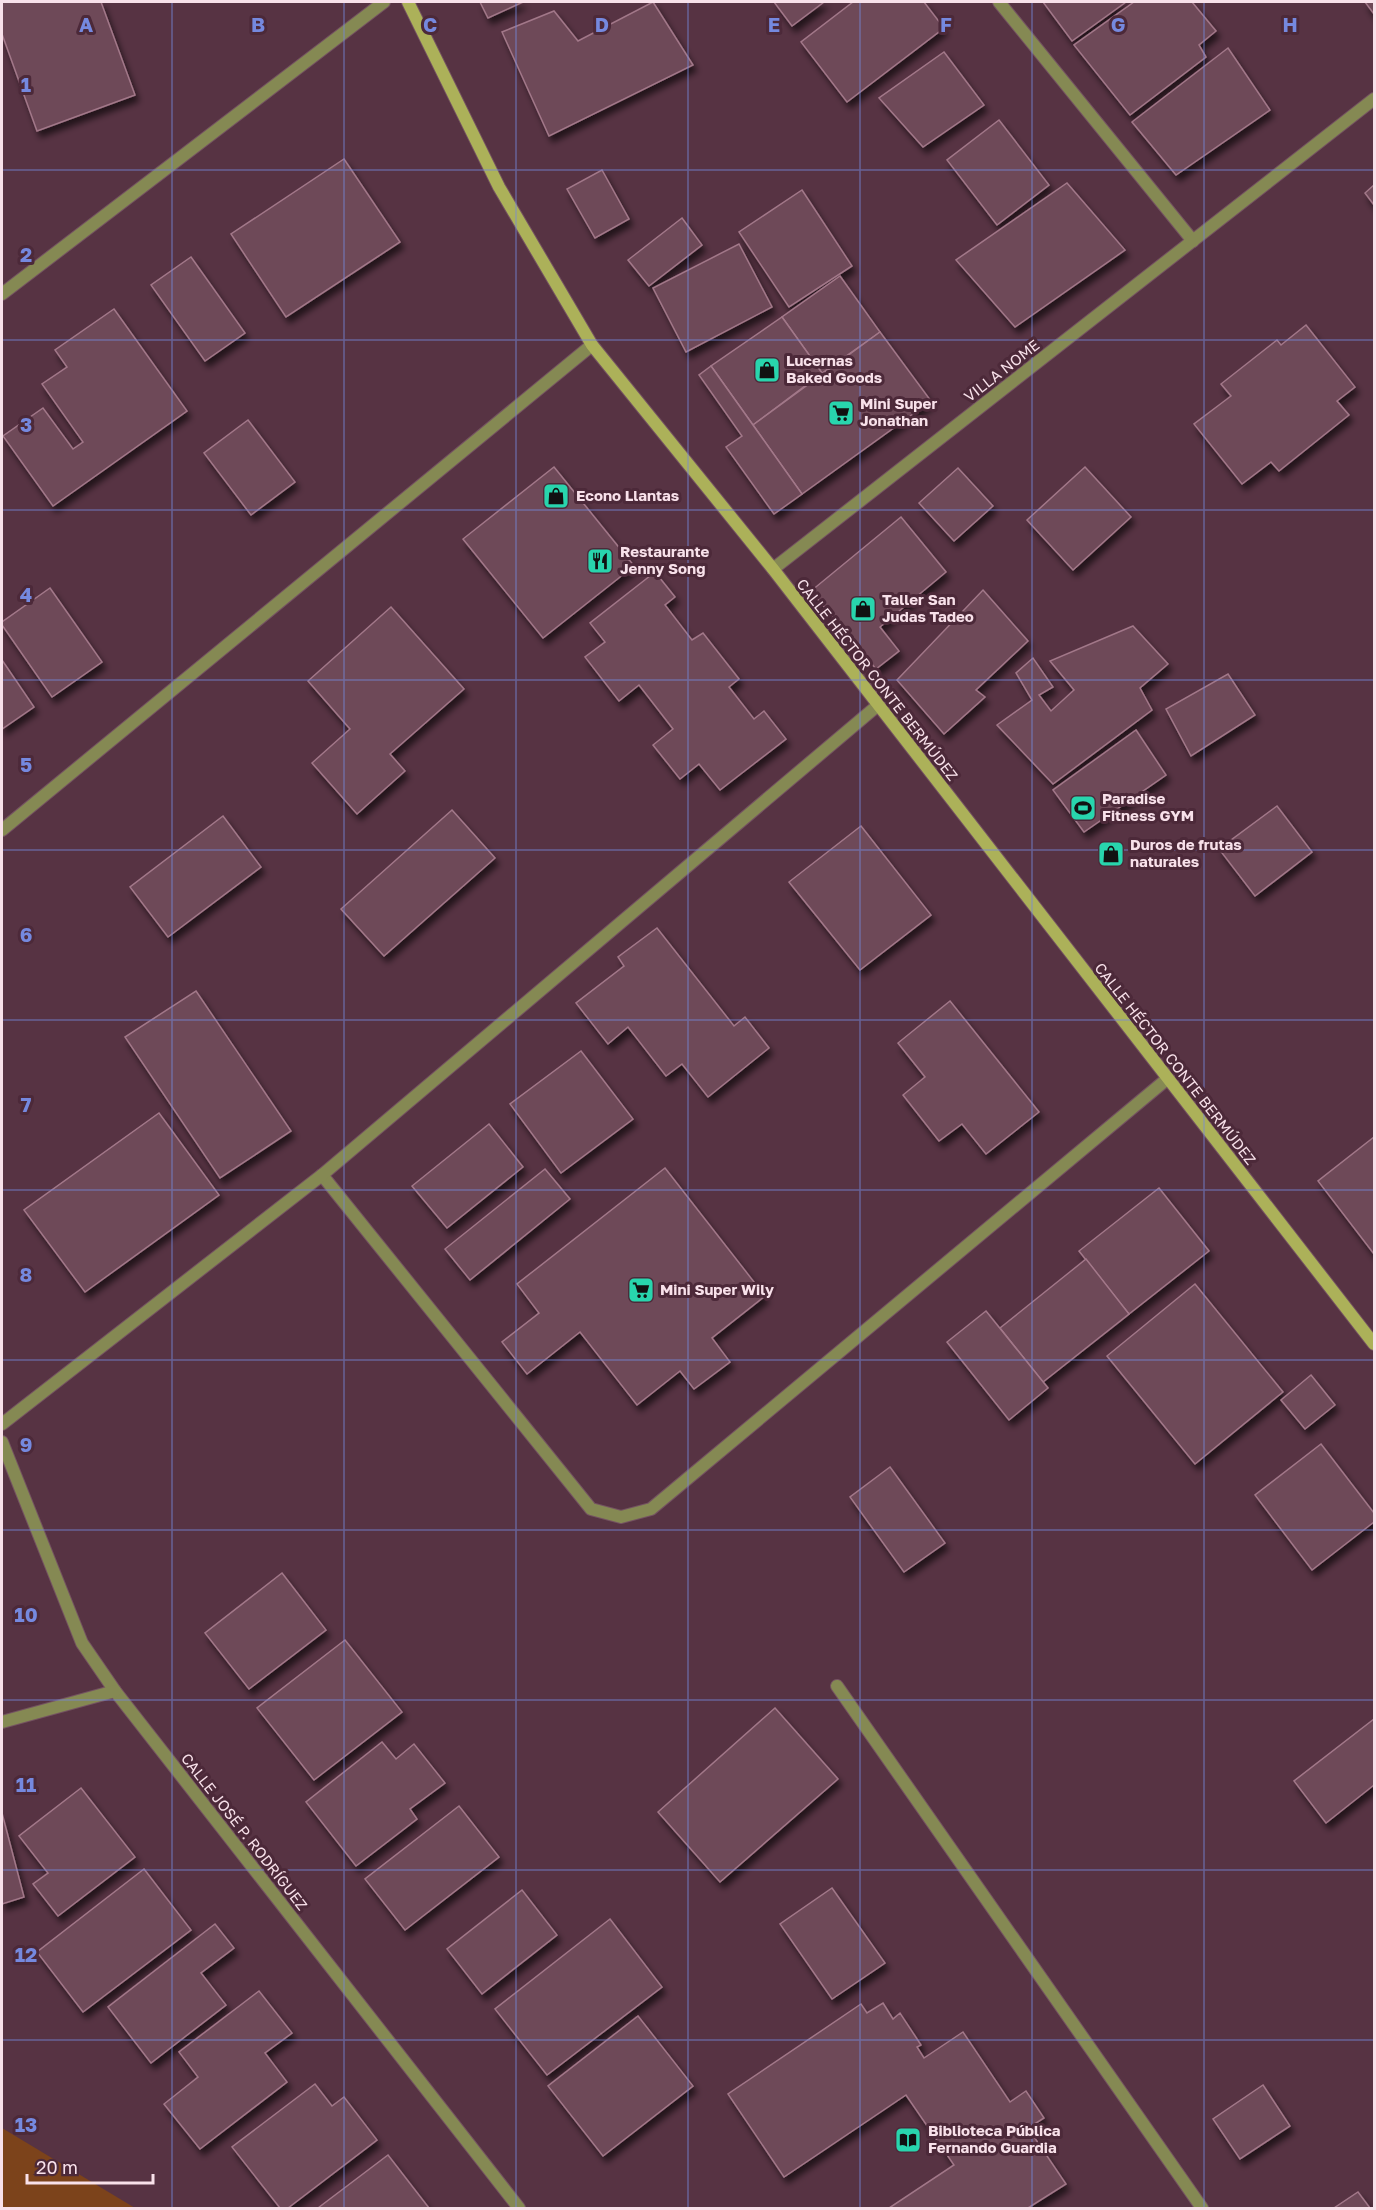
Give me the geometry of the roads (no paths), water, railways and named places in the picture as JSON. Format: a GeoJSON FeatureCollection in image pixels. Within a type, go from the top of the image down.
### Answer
{"type":"FeatureCollection","features":[{"type":"Feature","properties":{"kind":"street"},"geometry":{"type":"LineString","coordinates":[[2,292],[384,2]]}},
{"type":"Feature","properties":{"kind":"street","name":"CALLE HÉCTOR CONTE BERMÚDEZ"},"geometry":{"type":"LineString","coordinates":[[408,2],[499,187],[592,345],[773,569],[1374,1344]]}},
{"type":"Feature","properties":{"kind":"street"},"geometry":{"type":"LineString","coordinates":[[999,2],[1193,242]]}},
{"type":"Feature","properties":{"kind":"street","name":"VILLA NOME"},"geometry":{"type":"LineString","coordinates":[[773,569],[1374,99]]}},
{"type":"Feature","properties":{"kind":"street"},"geometry":{"type":"LineString","coordinates":[[2,830],[592,345]]}},
{"type":"Feature","properties":{"kind":"street"},"geometry":{"type":"LineString","coordinates":[[2,1424],[322,1174],[877,706]]}},
{"type":"Feature","properties":{"kind":"street"},"geometry":{"type":"LineString","coordinates":[[322,1174],[591,1509],[621,1517],[651,1509],[1167,1079]]}},
{"type":"Feature","properties":{"kind":"street","name":"CALLE JOSÉ P. RODRÍGUEZ"},"geometry":{"type":"LineString","coordinates":[[2,1442],[82,1643],[115,1691],[519,2208]]}},
{"type":"Feature","properties":{"kind":"street"},"geometry":{"type":"LineString","coordinates":[[837,1686],[1202,2208]]}},
{"type":"Feature","properties":{"kind":"street"},"geometry":{"type":"LineString","coordinates":[[2,1722],[115,1691]]}},
{"type":"Feature","properties":{"kind":"place","name":"Lucernas Baked Goods"},"geometry":{"type":"Point","coordinates":[767,370]}},
{"type":"Feature","properties":{"kind":"place","name":"Mini Super Jonathan"},"geometry":{"type":"Point","coordinates":[841,413]}},
{"type":"Feature","properties":{"kind":"place","name":"Econo Llantas"},"geometry":{"type":"Point","coordinates":[556,496]}},
{"type":"Feature","properties":{"kind":"place","name":"Restaurante Jenny Song"},"geometry":{"type":"Point","coordinates":[600,561]}},
{"type":"Feature","properties":{"kind":"place","name":"Taller San Judas Tadeo"},"geometry":{"type":"Point","coordinates":[863,609]}},
{"type":"Feature","properties":{"kind":"place","name":"Paradise Fitness GYM"},"geometry":{"type":"Point","coordinates":[1083,808]}},
{"type":"Feature","properties":{"kind":"place","name":"Duros de frutas naturales"},"geometry":{"type":"Point","coordinates":[1111,854]}},
{"type":"Feature","properties":{"kind":"place","name":"Mini Super Wily"},"geometry":{"type":"Point","coordinates":[641,1290]}},
{"type":"Feature","properties":{"kind":"place","name":"Biblioteca Pública Fernando Guardia"},"geometry":{"type":"Point","coordinates":[908,2140]}}]}
